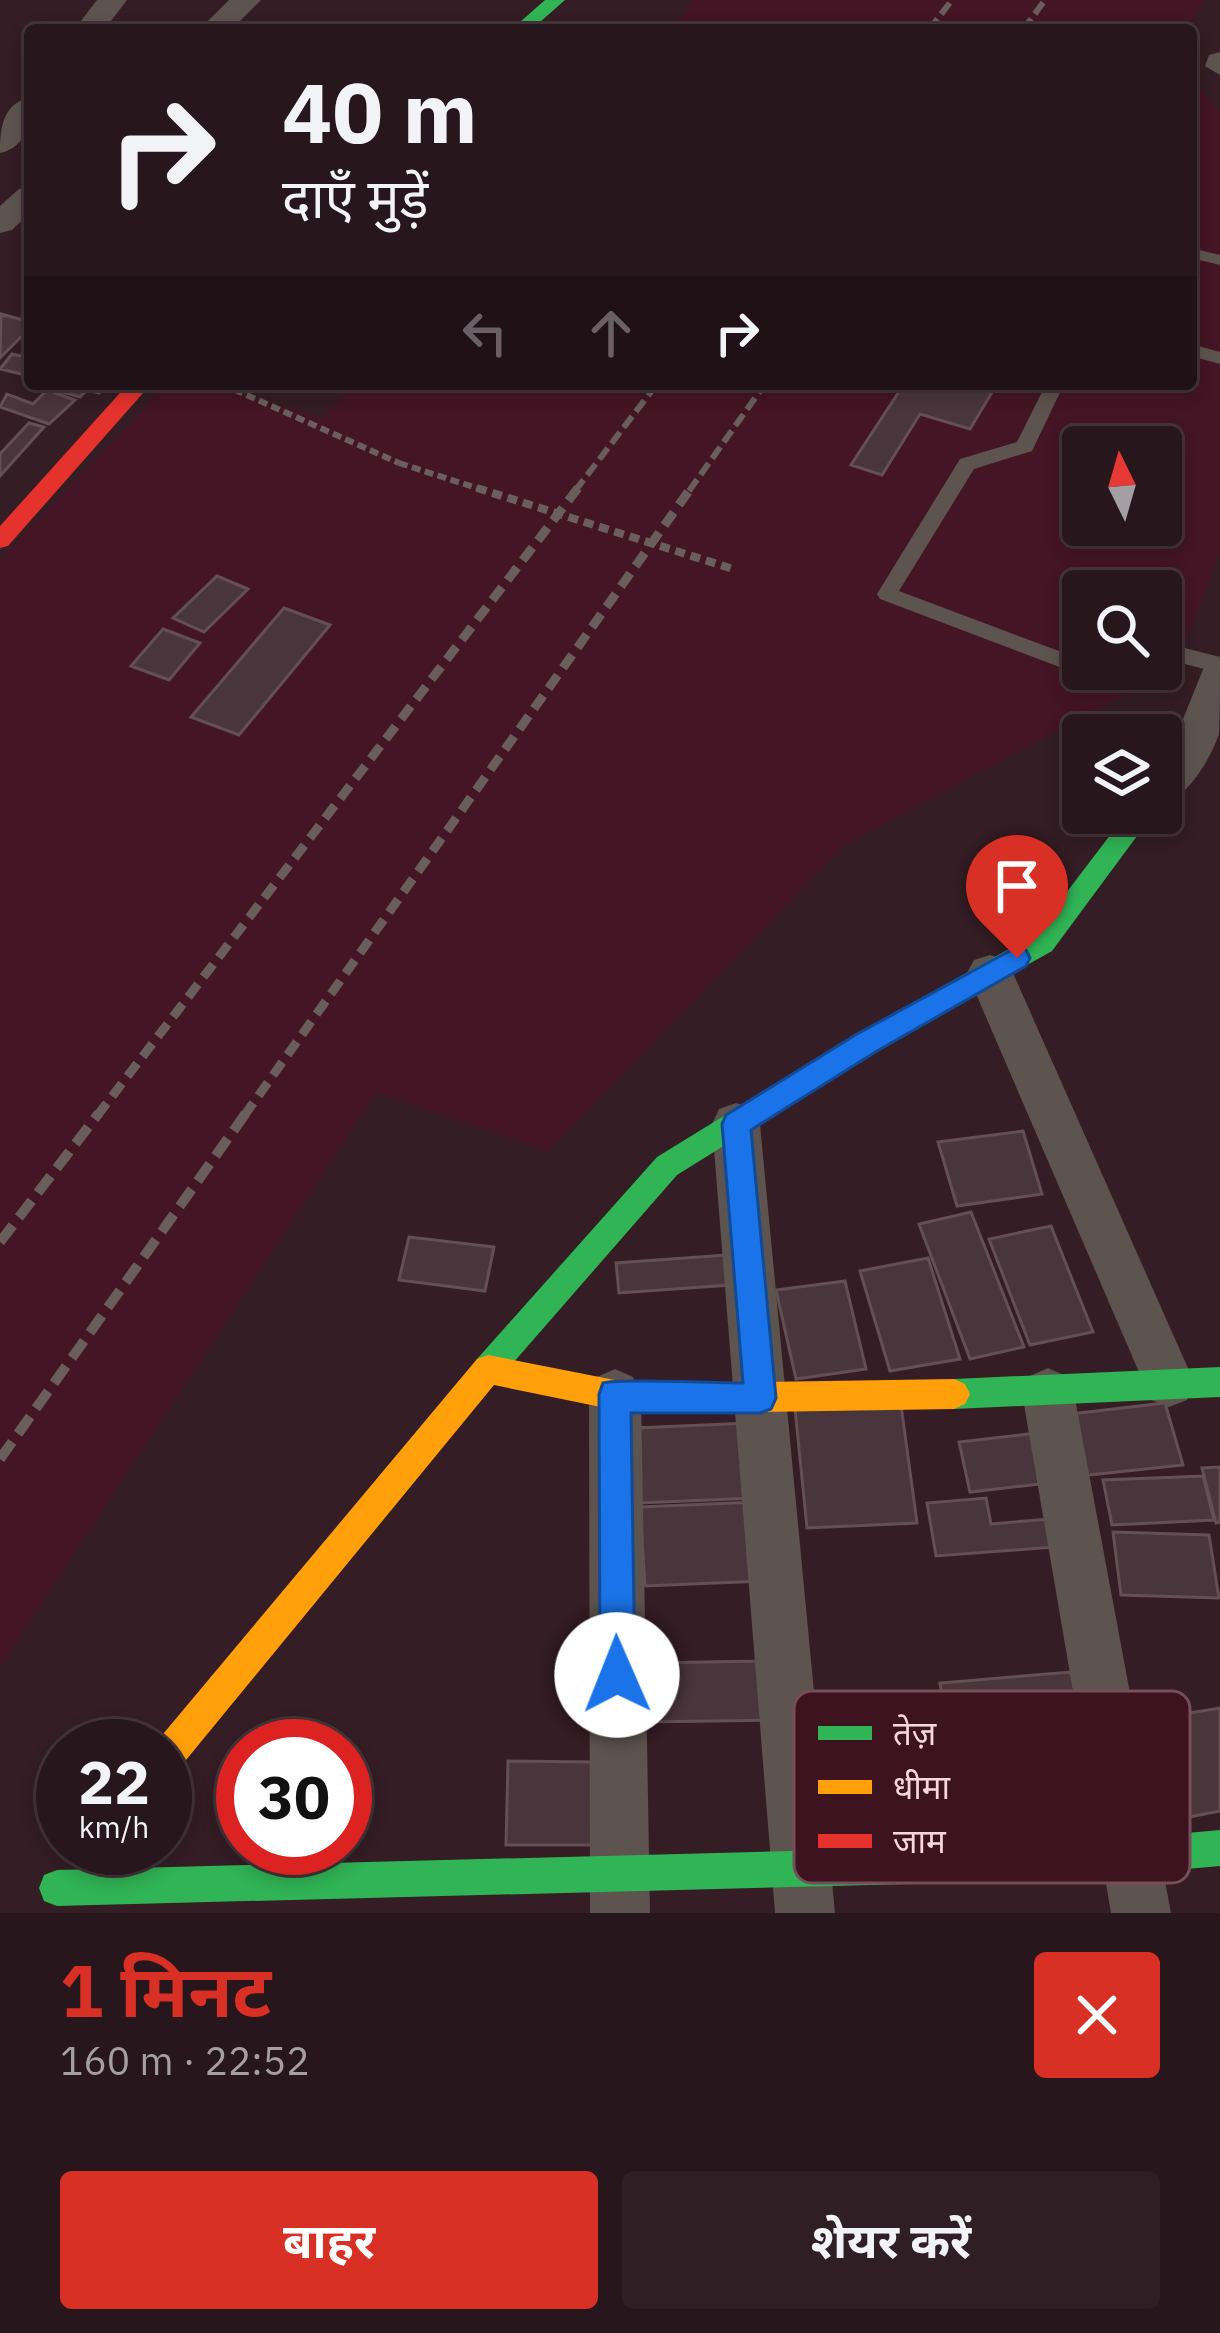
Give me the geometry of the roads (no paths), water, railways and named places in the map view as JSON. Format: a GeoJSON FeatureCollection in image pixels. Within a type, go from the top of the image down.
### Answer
{"type":"FeatureCollection","features":[{"type":"Feature","properties":{"kind":"street"},"geometry":{"type":"LineString","coordinates":[[93,24],[112,0]]}},
{"type":"Feature","properties":{"kind":"street"},"geometry":{"type":"LineString","coordinates":[[220,24],[246,0]]}},
{"type":"Feature","properties":{"kind":"street"},"geometry":{"type":"LineString","coordinates":[[527,24],[556,0]]}},
{"type":"Feature","properties":{"kind":"street"},"geometry":{"type":"LineString","coordinates":[[0,144],[24,114]]}},
{"type":"Feature","properties":{"kind":"street"},"geometry":{"type":"LineString","coordinates":[[0,223],[24,201]]}},
{"type":"Feature","properties":{"kind":"street"},"geometry":{"type":"LineString","coordinates":[[0,540],[135,390]]}},
{"type":"Feature","properties":{"kind":"street"},"geometry":{"type":"LineString","coordinates":[[1182,765],[1207,717],[1220,668]]}},
{"type":"Feature","properties":{"kind":"street"},"geometry":{"type":"LineString","coordinates":[[192,1726],[488,1369],[668,1166],[1043,944],[1125,834]]}},
{"type":"Feature","properties":{"kind":"street"},"geometry":{"type":"LineString","coordinates":[[990,973],[1169,1383]]}},
{"type":"Feature","properties":{"kind":"street"},"geometry":{"type":"LineString","coordinates":[[736,1124],[794,1789]]}},
{"type":"Feature","properties":{"kind":"street"},"geometry":{"type":"LineString","coordinates":[[488,1369],[635,1399],[1048,1393],[1220,1382]]}},
{"type":"Feature","properties":{"kind":"street"},"geometry":{"type":"LineString","coordinates":[[1048,1393],[1101,1691]]}},
{"type":"Feature","properties":{"kind":"street"},"geometry":{"type":"LineString","coordinates":[[615,1394],[620,1894]]}},
{"type":"Feature","properties":{"kind":"street"},"geometry":{"type":"LineString","coordinates":[[1190,1861],[1220,1848]]}},
{"type":"Feature","properties":{"kind":"street"},"geometry":{"type":"LineString","coordinates":[[61,1883],[620,1894],[1136,1884]]}},
{"type":"Feature","properties":{"kind":"lane"},"geometry":{"type":"LineString","coordinates":[[1052,390],[1025,446],[967,464],[887,594],[1062,659]]}},
{"type":"Feature","properties":{"kind":"lane"},"geometry":{"type":"LineString","coordinates":[[1182,656],[1220,668]]}},
{"type":"Feature","properties":{"kind":"railway"},"geometry":{"type":"LineString","coordinates":[[934,24],[952,0]]}},
{"type":"Feature","properties":{"kind":"railway"},"geometry":{"type":"LineString","coordinates":[[1027,24],[1045,0]]}},
{"type":"Feature","properties":{"kind":"railway"},"geometry":{"type":"LineString","coordinates":[[575,491],[652,390]]}},
{"type":"Feature","properties":{"kind":"railway"},"geometry":{"type":"LineString","coordinates":[[689,491],[761,390]]}},
{"type":"Feature","properties":{"kind":"railway"},"geometry":{"type":"LineString","coordinates":[[97,1116],[578,488]]}},
{"type":"Feature","properties":{"kind":"railway"},"geometry":{"type":"LineString","coordinates":[[244,1116],[691,488]]}},
{"type":"Feature","properties":{"kind":"railway"},"geometry":{"type":"LineString","coordinates":[[0,1242],[99,1113]]}},
{"type":"Feature","properties":{"kind":"railway"},"geometry":{"type":"LineString","coordinates":[[0,1459],[246,1113]]}}]}
